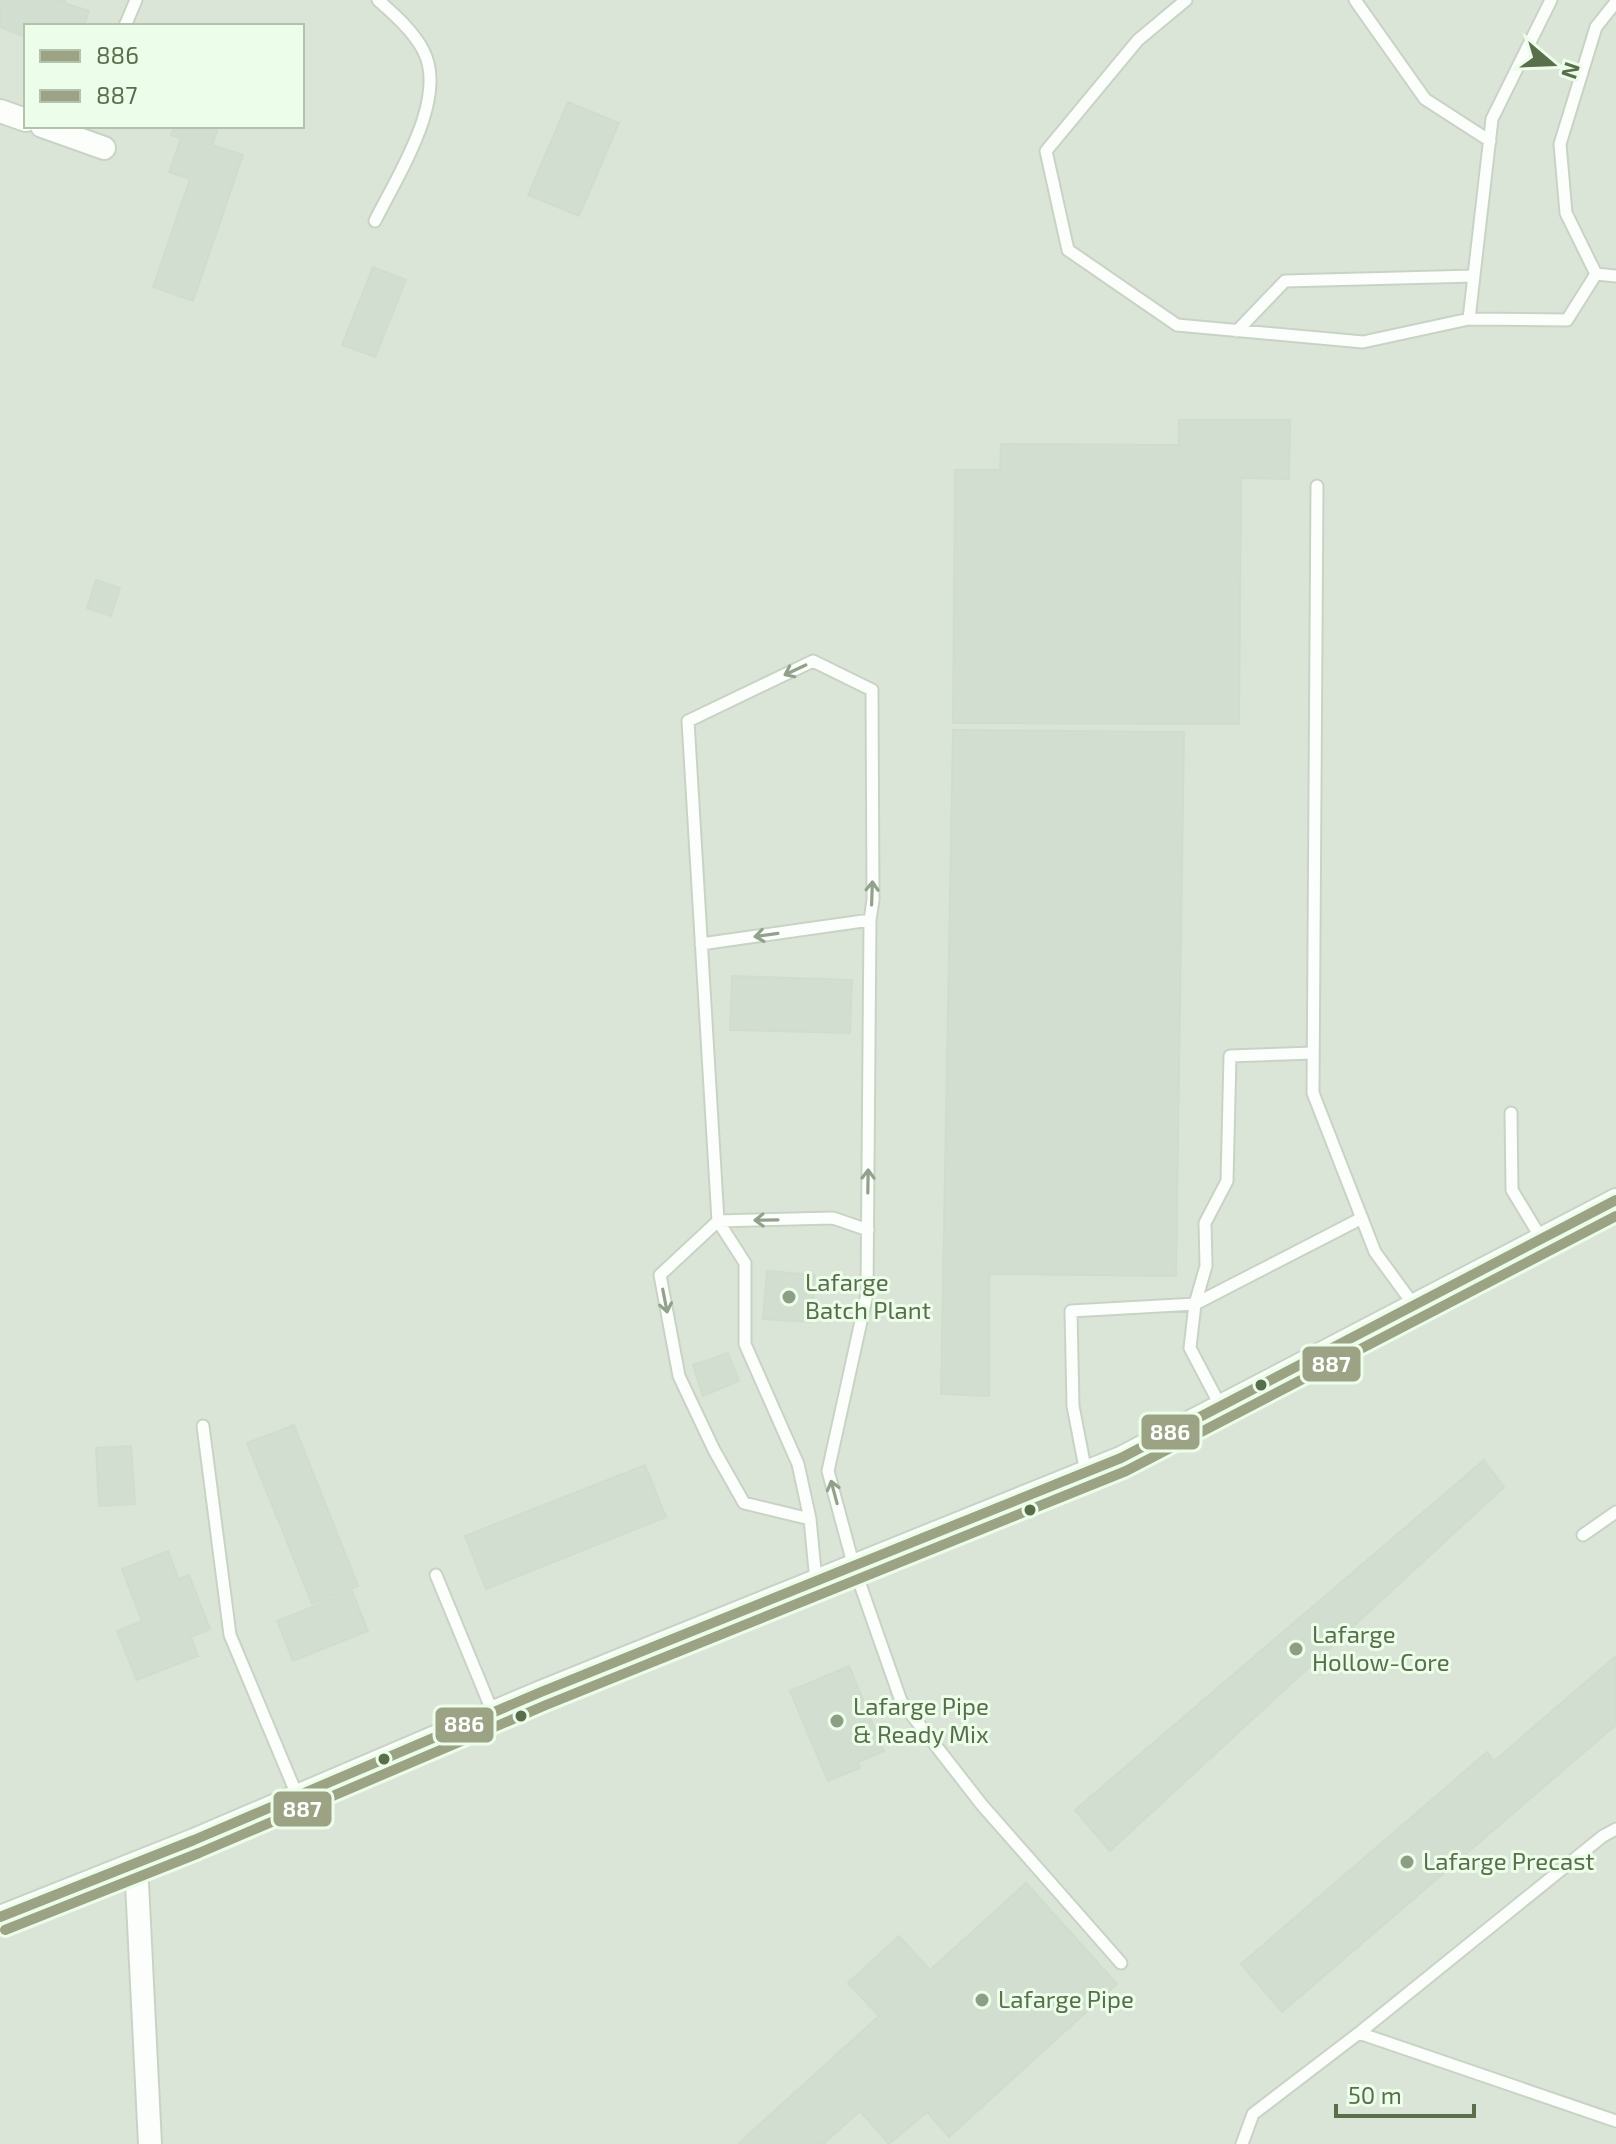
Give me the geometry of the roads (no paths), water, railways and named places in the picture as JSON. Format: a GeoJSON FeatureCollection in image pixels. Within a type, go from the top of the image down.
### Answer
{"type":"FeatureCollection","features":[{"type":"Feature","properties":{"kind":"street"},"geometry":{"type":"LineString","coordinates":[[0,111],[24,119]]}},
{"type":"Feature","properties":{"kind":"street"},"geometry":{"type":"LineString","coordinates":[[54,128],[84,133],[104,148]]}},
{"type":"Feature","properties":{"kind":"street"},"geometry":{"type":"LineString","coordinates":[[0,1917],[1086,1473],[1221,1407],[1616,1200]]}},
{"type":"Feature","properties":{"kind":"street"},"geometry":{"type":"LineString","coordinates":[[136,1863],[150,2144]]}},
{"type":"Feature","properties":{"kind":"lane"},"geometry":{"type":"LineString","coordinates":[[126,24],[136,0]]}},
{"type":"Feature","properties":{"kind":"lane"},"geometry":{"type":"LineString","coordinates":[[375,221],[427,116],[432,80],[424,51],[378,0]]}},
{"type":"Feature","properties":{"kind":"lane"},"geometry":{"type":"LineString","coordinates":[[1186,0],[1138,40],[1046,151],[1068,250],[1177,325],[1363,342],[1469,319],[1567,320],[1596,274]]}},
{"type":"Feature","properties":{"kind":"lane"},"geometry":{"type":"LineString","coordinates":[[1355,0],[1425,99],[1490,141]]}},
{"type":"Feature","properties":{"kind":"lane"},"geometry":{"type":"LineString","coordinates":[[1469,319],[1492,119],[1551,0]]}},
{"type":"Feature","properties":{"kind":"lane"},"geometry":{"type":"LineString","coordinates":[[1596,274],[1566,213],[1560,144],[1596,27],[1616,2]]}},
{"type":"Feature","properties":{"kind":"lane"},"geometry":{"type":"LineString","coordinates":[[1596,274],[1616,276]]}},
{"type":"Feature","properties":{"kind":"lane"},"geometry":{"type":"LineString","coordinates":[[1237,331],[1285,281],[1474,276]]}},
{"type":"Feature","properties":{"kind":"lane"},"geometry":{"type":"LineString","coordinates":[[1317,486],[1313,1093],[1375,1252],[1413,1304]]}},
{"type":"Feature","properties":{"kind":"lane"},"geometry":{"type":"LineString","coordinates":[[816,1581],[810,1519],[798,1464],[745,1344],[745,1263],[718,1221],[688,721],[813,661],[872,690],[873,900],[870,920],[867,1294],[828,1471],[854,1567],[901,1701],[982,1805],[1121,1963]]}},
{"type":"Feature","properties":{"kind":"lane"},"geometry":{"type":"LineString","coordinates":[[701,944],[870,920]]}},
{"type":"Feature","properties":{"kind":"lane"},"geometry":{"type":"LineString","coordinates":[[1221,1407],[1190,1348],[1195,1304],[1206,1266],[1205,1223],[1227,1181],[1230,1056],[1313,1053]]}},
{"type":"Feature","properties":{"kind":"lane"},"geometry":{"type":"LineString","coordinates":[[1511,1113],[1512,1190],[1541,1238]]}},
{"type":"Feature","properties":{"kind":"lane"},"geometry":{"type":"LineString","coordinates":[[810,1519],[744,1503],[714,1450],[679,1376],[660,1275],[718,1221],[833,1218],[868,1230]]}},
{"type":"Feature","properties":{"kind":"lane"},"geometry":{"type":"LineString","coordinates":[[1086,1473],[1073,1406],[1071,1311],[1195,1304],[1362,1218]]}},
{"type":"Feature","properties":{"kind":"lane"},"geometry":{"type":"LineString","coordinates":[[203,1426],[230,1635],[297,1795]]}},
{"type":"Feature","properties":{"kind":"lane"},"geometry":{"type":"LineString","coordinates":[[1583,1535],[1616,1512]]}},
{"type":"Feature","properties":{"kind":"lane"},"geometry":{"type":"LineString","coordinates":[[436,1575],[493,1713]]}},
{"type":"Feature","properties":{"kind":"lane"},"geometry":{"type":"LineString","coordinates":[[1242,2144],[1253,2114],[1359,2033],[1603,1836],[1616,1829]]}},
{"type":"Feature","properties":{"kind":"lane"},"geometry":{"type":"LineString","coordinates":[[1359,2033],[1616,2121]]}},
{"type":"Feature","properties":{"kind":"place","name":"Lafarge Batch Plant"},"geometry":{"type":"Point","coordinates":[789,1297]}},
{"type":"Feature","properties":{"kind":"place","name":"Lafarge Hollow-Core"},"geometry":{"type":"Point","coordinates":[1296,1649]}},
{"type":"Feature","properties":{"kind":"place","name":"Lafarge Pipe & Ready Mix"},"geometry":{"type":"Point","coordinates":[837,1721]}},
{"type":"Feature","properties":{"kind":"place","name":"Lafarge Precast"},"geometry":{"type":"Point","coordinates":[1407,1862]}},
{"type":"Feature","properties":{"kind":"place","name":"Lafarge Pipe"},"geometry":{"type":"Point","coordinates":[982,2000]}}]}
